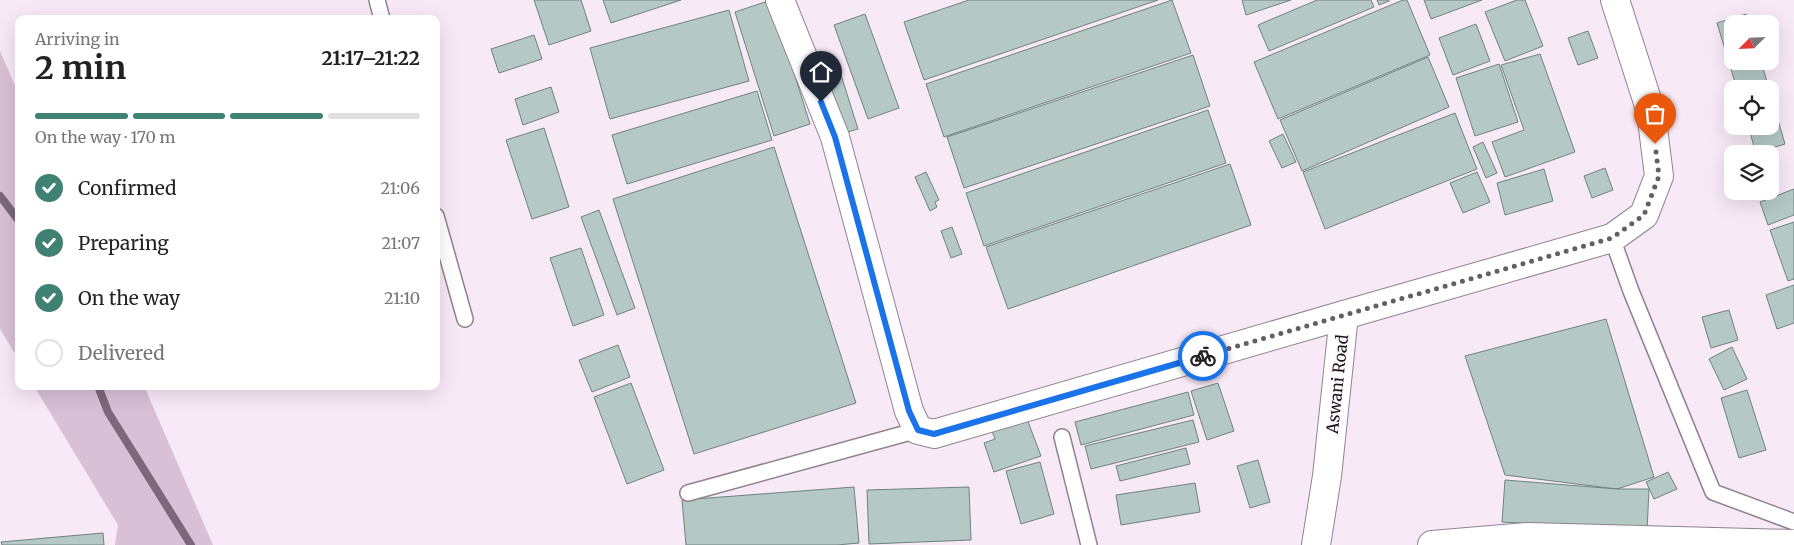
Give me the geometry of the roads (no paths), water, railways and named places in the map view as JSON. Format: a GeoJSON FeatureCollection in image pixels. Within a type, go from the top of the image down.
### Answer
{"type":"FeatureCollection","features":[{"type":"Feature","properties":{"kind":"street"},"geometry":{"type":"LineString","coordinates":[[780,0],[835,137],[909,411],[918,430],[934,434],[1344,316]]}},
{"type":"Feature","properties":{"kind":"street","name":"Aswani Road"},"geometry":{"type":"LineString","coordinates":[[1316,545],[1328,476],[1344,316],[1612,238],[1644,215],[1659,176],[1651,112],[1614,0]]}},
{"type":"Feature","properties":{"kind":"street"},"geometry":{"type":"LineString","coordinates":[[1432,545],[1528,537],[1599,542],[1794,544]]}},
{"type":"Feature","properties":{"kind":"lane"},"geometry":{"type":"LineString","coordinates":[[376,0],[381,15]]}},
{"type":"Feature","properties":{"kind":"lane"},"geometry":{"type":"LineString","coordinates":[[440,230],[465,319]]}},
{"type":"Feature","properties":{"kind":"lane"},"geometry":{"type":"LineString","coordinates":[[1612,238],[1631,291],[1713,492],[1794,522]]}},
{"type":"Feature","properties":{"kind":"lane"},"geometry":{"type":"LineString","coordinates":[[688,493],[918,430]]}},
{"type":"Feature","properties":{"kind":"lane"},"geometry":{"type":"LineString","coordinates":[[1062,437],[1089,545]]}},
{"type":"Feature","properties":{"kind":"waterway"},"geometry":{"type":"LineString","coordinates":[[0,196],[15,216]]}},
{"type":"Feature","properties":{"kind":"waterway"},"geometry":{"type":"LineString","coordinates":[[100,390],[108,412],[191,545]]}}]}
